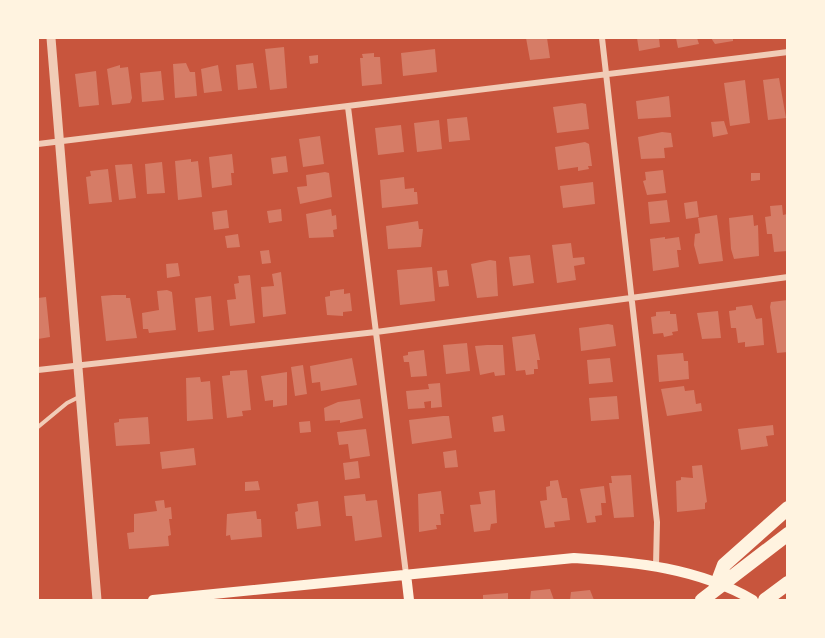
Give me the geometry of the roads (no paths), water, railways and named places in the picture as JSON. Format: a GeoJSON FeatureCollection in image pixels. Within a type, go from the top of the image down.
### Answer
{"type":"FeatureCollection","features":[{"type":"Feature","properties":{"kind":"highway"},"geometry":{"type":"LineString","coordinates":[[714,589],[724,565],[788,508]]}},
{"type":"Feature","properties":{"kind":"highway"},"geometry":{"type":"LineString","coordinates":[[702,600],[788,534]]}},
{"type":"Feature","properties":{"kind":"highway"},"geometry":{"type":"LineString","coordinates":[[765,600],[788,583]]}},
{"type":"Feature","properties":{"kind":"main road"},"geometry":{"type":"LineString","coordinates":[[153,600],[574,558],[660,567],[706,579],[753,600]]}},
{"type":"Feature","properties":{"kind":"main road"},"geometry":{"type":"LineString","coordinates":[[406,574],[409,600]]}},
{"type":"Feature","properties":{"kind":"street"},"geometry":{"type":"LineString","coordinates":[[51,38],[97,600]]}},
{"type":"Feature","properties":{"kind":"street"},"geometry":{"type":"LineString","coordinates":[[602,38],[657,522],[660,567]]}},
{"type":"Feature","properties":{"kind":"street"},"geometry":{"type":"LineString","coordinates":[[38,144],[788,52]]}},
{"type":"Feature","properties":{"kind":"street"},"geometry":{"type":"LineString","coordinates":[[348,107],[406,574]]}},
{"type":"Feature","properties":{"kind":"street"},"geometry":{"type":"LineString","coordinates":[[38,370],[376,332],[788,277]]}},
{"type":"Feature","properties":{"kind":"lane"},"geometry":{"type":"LineString","coordinates":[[38,427],[67,403],[81,396]]}}]}
